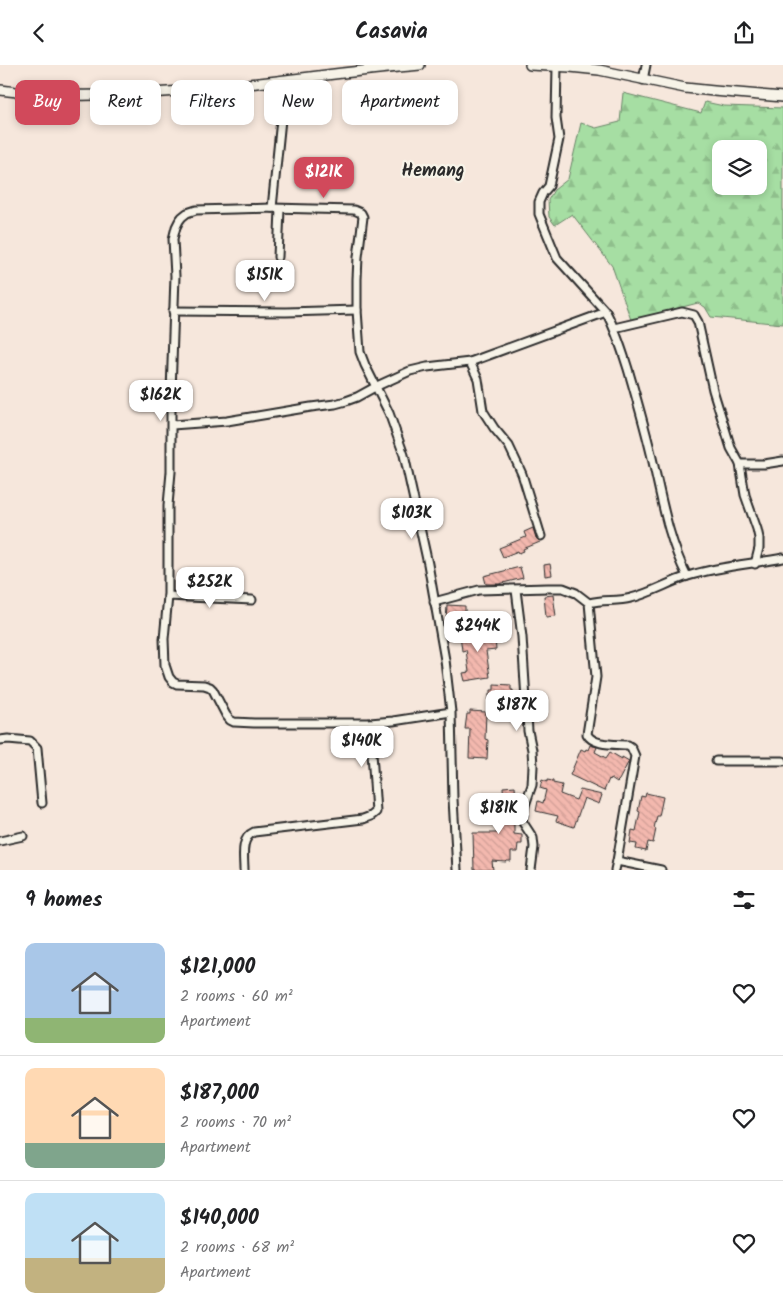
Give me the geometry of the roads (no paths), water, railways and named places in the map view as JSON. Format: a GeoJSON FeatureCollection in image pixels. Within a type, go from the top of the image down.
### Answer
{"type":"FeatureCollection","features":[{"type":"Feature","properties":{"kind":"street"},"geometry":{"type":"LineString","coordinates":[[284,80],[367,67],[420,65]]}},
{"type":"Feature","properties":{"kind":"street"},"geometry":{"type":"LineString","coordinates":[[530,65],[570,66],[685,88],[783,97]]}},
{"type":"Feature","properties":{"kind":"street"},"geometry":{"type":"LineString","coordinates":[[643,80],[646,65]]}},
{"type":"Feature","properties":{"kind":"street"},"geometry":{"type":"LineString","coordinates":[[557,66],[556,118],[559,139],[549,186],[543,193],[539,203],[539,214],[557,258],[606,312],[614,328],[640,410],[664,511],[680,563],[687,576]]}},
{"type":"Feature","properties":{"kind":"street"},"geometry":{"type":"LineString","coordinates":[[0,90],[46,95],[148,94],[264,82]]}},
{"type":"Feature","properties":{"kind":"street"},"geometry":{"type":"LineString","coordinates":[[278,257],[276,209],[281,125]]}},
{"type":"Feature","properties":{"kind":"street"},"geometry":{"type":"LineString","coordinates":[[451,712],[370,723],[234,722],[226,715],[210,687],[177,684],[169,677],[165,665],[164,639],[168,596],[168,505],[171,472],[175,276],[173,239],[176,227],[187,213],[196,211],[276,209],[354,210],[361,213],[363,219],[358,257],[357,310],[360,352],[389,413],[404,455],[424,547],[445,660],[451,712],[457,870]]}},
{"type":"Feature","properties":{"kind":"street"},"geometry":{"type":"LineString","coordinates":[[173,311],[277,313],[357,310]]}},
{"type":"Feature","properties":{"kind":"street"},"geometry":{"type":"LineString","coordinates":[[172,425],[227,421],[335,404],[357,397],[376,386],[410,371],[470,362],[606,312]]}},
{"type":"Feature","properties":{"kind":"street"},"geometry":{"type":"LineString","coordinates":[[614,328],[682,312],[694,315],[699,327],[700,339],[713,390],[731,448],[740,464],[745,495],[757,529],[759,548],[755,563]]}},
{"type":"Feature","properties":{"kind":"street"},"geometry":{"type":"LineString","coordinates":[[470,362],[479,383],[483,411],[509,446],[517,463],[541,536]]}},
{"type":"Feature","properties":{"kind":"street"},"geometry":{"type":"LineString","coordinates":[[740,464],[764,465],[783,461]]}},
{"type":"Feature","properties":{"kind":"street"},"geometry":{"type":"LineString","coordinates":[[589,603],[633,598],[658,590],[687,576],[721,568],[783,558]]}},
{"type":"Feature","properties":{"kind":"street"},"geometry":{"type":"LineString","coordinates":[[434,602],[479,590],[563,588],[576,593],[589,603],[596,677],[587,733],[590,739],[596,742],[631,747],[635,756],[615,870]]}},
{"type":"Feature","properties":{"kind":"street"},"geometry":{"type":"LineString","coordinates":[[516,590],[523,646],[528,731],[533,766],[532,785],[522,821],[533,838],[534,847],[531,870]]}},
{"type":"Feature","properties":{"kind":"street"},"geometry":{"type":"LineString","coordinates":[[168,596],[252,600]]}},
{"type":"Feature","properties":{"kind":"street"},"geometry":{"type":"LineString","coordinates":[[244,870],[244,844],[249,834],[363,819],[376,812],[370,723]]}},
{"type":"Feature","properties":{"kind":"street"},"geometry":{"type":"LineString","coordinates":[[0,740],[30,741],[37,747],[42,803]]}},
{"type":"Feature","properties":{"kind":"street"},"geometry":{"type":"LineString","coordinates":[[716,761],[783,761]]}},
{"type":"Feature","properties":{"kind":"street"},"geometry":{"type":"LineString","coordinates":[[0,841],[23,836]]}},
{"type":"Feature","properties":{"kind":"street"},"geometry":{"type":"LineString","coordinates":[[617,861],[661,870]]}},
{"type":"Feature","properties":{"kind":"district","name":"Hemang"},"geometry":{"type":"Point","coordinates":[433,171]}}]}
